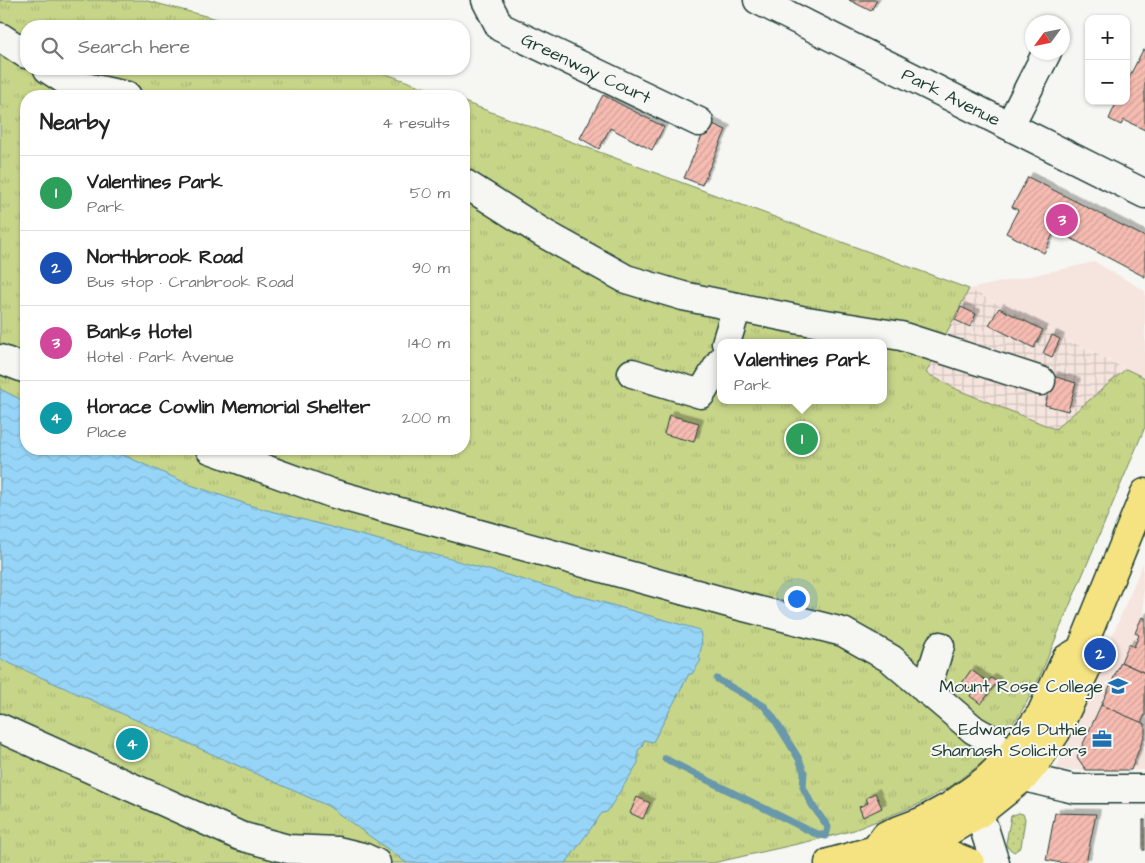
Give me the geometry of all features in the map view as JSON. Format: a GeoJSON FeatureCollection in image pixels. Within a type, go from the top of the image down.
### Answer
{"type":"FeatureCollection","features":[{"type":"Feature","properties":{"kind":"main road"},"geometry":{"type":"LineString","coordinates":[[829,863],[875,850],[894,853],[906,849],[964,810],[1016,768],[1066,659],[1081,650],[1145,492]]}},
{"type":"Feature","properties":{"kind":"main road"},"geometry":{"type":"LineString","coordinates":[[875,850],[886,835],[923,821],[964,810]]}},
{"type":"Feature","properties":{"kind":"main road"},"geometry":{"type":"LineString","coordinates":[[906,849],[953,856],[970,863]]}},
{"type":"Feature","properties":{"kind":"street","name":"Greenway Court"},"geometry":{"type":"LineString","coordinates":[[486,0],[500,27],[699,122]]}},
{"type":"Feature","properties":{"kind":"street","name":"Park Avenue"},"geometry":{"type":"LineString","coordinates":[[758,0],[1145,194]]}},
{"type":"Feature","properties":{"kind":"street"},"geometry":{"type":"LineString","coordinates":[[0,37],[20,50]]}},
{"type":"Feature","properties":{"kind":"street"},"geometry":{"type":"LineString","coordinates":[[1010,125],[1043,60]]}},
{"type":"Feature","properties":{"kind":"street"},"geometry":{"type":"LineString","coordinates":[[57,75],[71,84],[99,90]]}},
{"type":"Feature","properties":{"kind":"street"},"geometry":{"type":"LineString","coordinates":[[470,187],[543,233],[626,279],[683,296],[901,336],[1041,381]]}},
{"type":"Feature","properties":{"kind":"street"},"geometry":{"type":"LineString","coordinates":[[727,339],[737,307]]}},
{"type":"Feature","properties":{"kind":"street"},"geometry":{"type":"LineString","coordinates":[[0,359],[20,367]]}},
{"type":"Feature","properties":{"kind":"street"},"geometry":{"type":"LineString","coordinates":[[632,373],[701,394],[717,367]]}},
{"type":"Feature","properties":{"kind":"street"},"geometry":{"type":"LineString","coordinates":[[226,455],[331,494],[727,603],[843,632],[891,659],[974,730],[992,740],[1016,768],[1074,789],[1145,789]]}},
{"type":"Feature","properties":{"kind":"street"},"geometry":{"type":"LineString","coordinates":[[926,690],[940,646]]}},
{"type":"Feature","properties":{"kind":"street"},"geometry":{"type":"LineString","coordinates":[[0,728],[240,836],[288,849],[338,851],[363,857],[376,863]]}},
{"type":"Feature","properties":{"kind":"street"},"geometry":{"type":"LineString","coordinates":[[964,810],[981,863]]}},
{"type":"Feature","properties":{"kind":"street"},"geometry":{"type":"LineString","coordinates":[[964,810],[995,863]]}},
{"type":"Feature","properties":{"kind":"shaded area"},"geometry":{"type":"Polygon","coordinates":[[[1095,262],[1145,291],[1145,378],[969,289],[1095,262]]]}},
{"type":"Feature","properties":{"kind":"shaded area"},"geometry":{"type":"Polygon","coordinates":[[[969,289],[1126,369],[1055,430],[958,390],[926,373],[969,289]]]}},
{"type":"Feature","properties":{"kind":"shaded area"},"geometry":{"type":"Polygon","coordinates":[[[1143,563],[1145,770],[1056,770],[1086,698],[1143,563]]]}},
{"type":"Feature","properties":{"kind":"green space"},"geometry":{"type":"Polygon","coordinates":[[[0,0],[144,0],[221,20],[20,20],[20,75],[389,75],[431,90],[20,90],[20,455],[470,455],[470,104],[969,289],[926,373],[958,390],[1055,429],[1126,369],[1145,378],[1145,427],[1039,678],[1018,717],[1007,729],[1001,732],[987,758],[951,786],[917,805],[854,830],[713,863],[0,863],[0,0]]]}},
{"type":"Feature","properties":{"kind":"green space"},"geometry":{"type":"Polygon","coordinates":[[[1019,813],[1023,814],[1025,819],[1021,847],[1014,852],[1007,847],[1006,843],[1011,816],[1019,813]]]}},
{"type":"Feature","properties":{"kind":"water"},"geometry":{"type":"Polygon","coordinates":[[[0,389],[20,399],[20,455],[123,455],[191,485],[252,506],[447,558],[700,630],[702,644],[699,658],[701,660],[692,674],[689,674],[653,742],[644,740],[642,747],[638,750],[638,763],[607,812],[602,813],[566,863],[407,863],[328,806],[0,659],[0,389]]]}},
{"type":"Feature","properties":{"kind":"building"},"geometry":{"type":"Polygon","coordinates":[[[849,0],[877,0],[871,11],[849,0]]]}},
{"type":"Feature","properties":{"kind":"building"},"geometry":{"type":"Polygon","coordinates":[[[1143,50],[1145,51],[1145,130],[1124,120],[1121,125],[1109,119],[1115,105],[1130,105],[1130,75],[1143,50]]]}},
{"type":"Feature","properties":{"kind":"building"},"geometry":{"type":"Polygon","coordinates":[[[603,95],[664,127],[652,150],[610,128],[599,149],[580,138],[603,95]]]}},
{"type":"Feature","properties":{"kind":"building"},"geometry":{"type":"Polygon","coordinates":[[[708,122],[726,130],[702,185],[684,178],[708,122]]]}},
{"type":"Feature","properties":{"kind":"building"},"geometry":{"type":"Polygon","coordinates":[[[1028,177],[1145,237],[1145,277],[1055,230],[1044,253],[1006,233],[1018,210],[1012,207],[1028,177]]]}},
{"type":"Feature","properties":{"kind":"building"},"geometry":{"type":"Polygon","coordinates":[[[961,307],[976,314],[970,327],[955,320],[961,307]]]}},
{"type":"Feature","properties":{"kind":"building"},"geometry":{"type":"Polygon","coordinates":[[[999,308],[1043,330],[1034,348],[989,325],[999,308]]]}},
{"type":"Feature","properties":{"kind":"building"},"geometry":{"type":"Polygon","coordinates":[[[1052,335],[1060,339],[1052,357],[1043,353],[1052,335]]]}},
{"type":"Feature","properties":{"kind":"building"},"geometry":{"type":"Polygon","coordinates":[[[1053,376],[1076,383],[1068,411],[1045,405],[1053,376]]]}},
{"type":"Feature","properties":{"kind":"building"},"geometry":{"type":"Polygon","coordinates":[[[669,415],[699,423],[694,442],[664,434],[669,415]]]}},
{"type":"Feature","properties":{"kind":"building"},"geometry":{"type":"Polygon","coordinates":[[[1142,617],[1145,618],[1145,673],[1121,662],[1129,644],[1134,647],[1139,635],[1135,633],[1142,617]]]}},
{"type":"Feature","properties":{"kind":"building","name":"Mount Rose College"},"geometry":{"type":"Polygon","coordinates":[[[1121,662],[1145,673],[1145,715],[1141,723],[1101,705],[1121,662]]]}},
{"type":"Feature","properties":{"kind":"building"},"geometry":{"type":"Polygon","coordinates":[[[971,670],[988,682],[991,678],[997,682],[981,704],[970,696],[973,691],[962,683],[971,670]]]}},
{"type":"Feature","properties":{"kind":"building"},"geometry":{"type":"Polygon","coordinates":[[[1101,705],[1145,724],[1145,734],[1131,770],[1086,770],[1077,757],[1101,705]]]}},
{"type":"Feature","properties":{"kind":"building"},"geometry":{"type":"Polygon","coordinates":[[[130,734],[141,738],[135,753],[124,749],[130,734]]]}},
{"type":"Feature","properties":{"kind":"building"},"geometry":{"type":"Polygon","coordinates":[[[875,793],[882,808],[863,817],[859,807],[868,803],[866,798],[875,793]]]}},
{"type":"Feature","properties":{"kind":"building"},"geometry":{"type":"Polygon","coordinates":[[[637,797],[650,803],[643,819],[630,813],[637,797]]]}},
{"type":"Feature","properties":{"kind":"building"},"geometry":{"type":"Polygon","coordinates":[[[1055,813],[1096,814],[1086,863],[1061,863],[1046,860],[1055,813]]]}},
{"type":"Feature","properties":{"kind":"building"},"geometry":{"type":"Polygon","coordinates":[[[1143,820],[1145,820],[1145,850],[1143,850],[1143,820]]]}},
{"type":"Feature","properties":{"kind":"waterway"},"geometry":{"type":"LineString","coordinates":[[665,759],[814,833],[826,836],[828,827],[812,805],[803,787],[804,772],[799,759],[773,717],[764,706],[717,679]]}},
{"type":"Feature","properties":{"kind":"place","name":"Banks Hotel"},"geometry":{"type":"Point","coordinates":[1062,220]}},
{"type":"Feature","properties":{"kind":"place","name":"Valentines Park"},"geometry":{"type":"Point","coordinates":[802,439]}},
{"type":"Feature","properties":{"kind":"place","name":"Northbrook Road"},"geometry":{"type":"Point","coordinates":[1100,654]}},
{"type":"Feature","properties":{"kind":"place","name":"Mount Rose College"},"geometry":{"type":"Point","coordinates":[1118,686]}},
{"type":"Feature","properties":{"kind":"place","name":"Edwards Duthie Shamash Solicitors"},"geometry":{"type":"Point","coordinates":[1102,739]}},
{"type":"Feature","properties":{"kind":"place","name":"Horace Cowlin Memorial Shelter"},"geometry":{"type":"Point","coordinates":[132,744]}}]}
